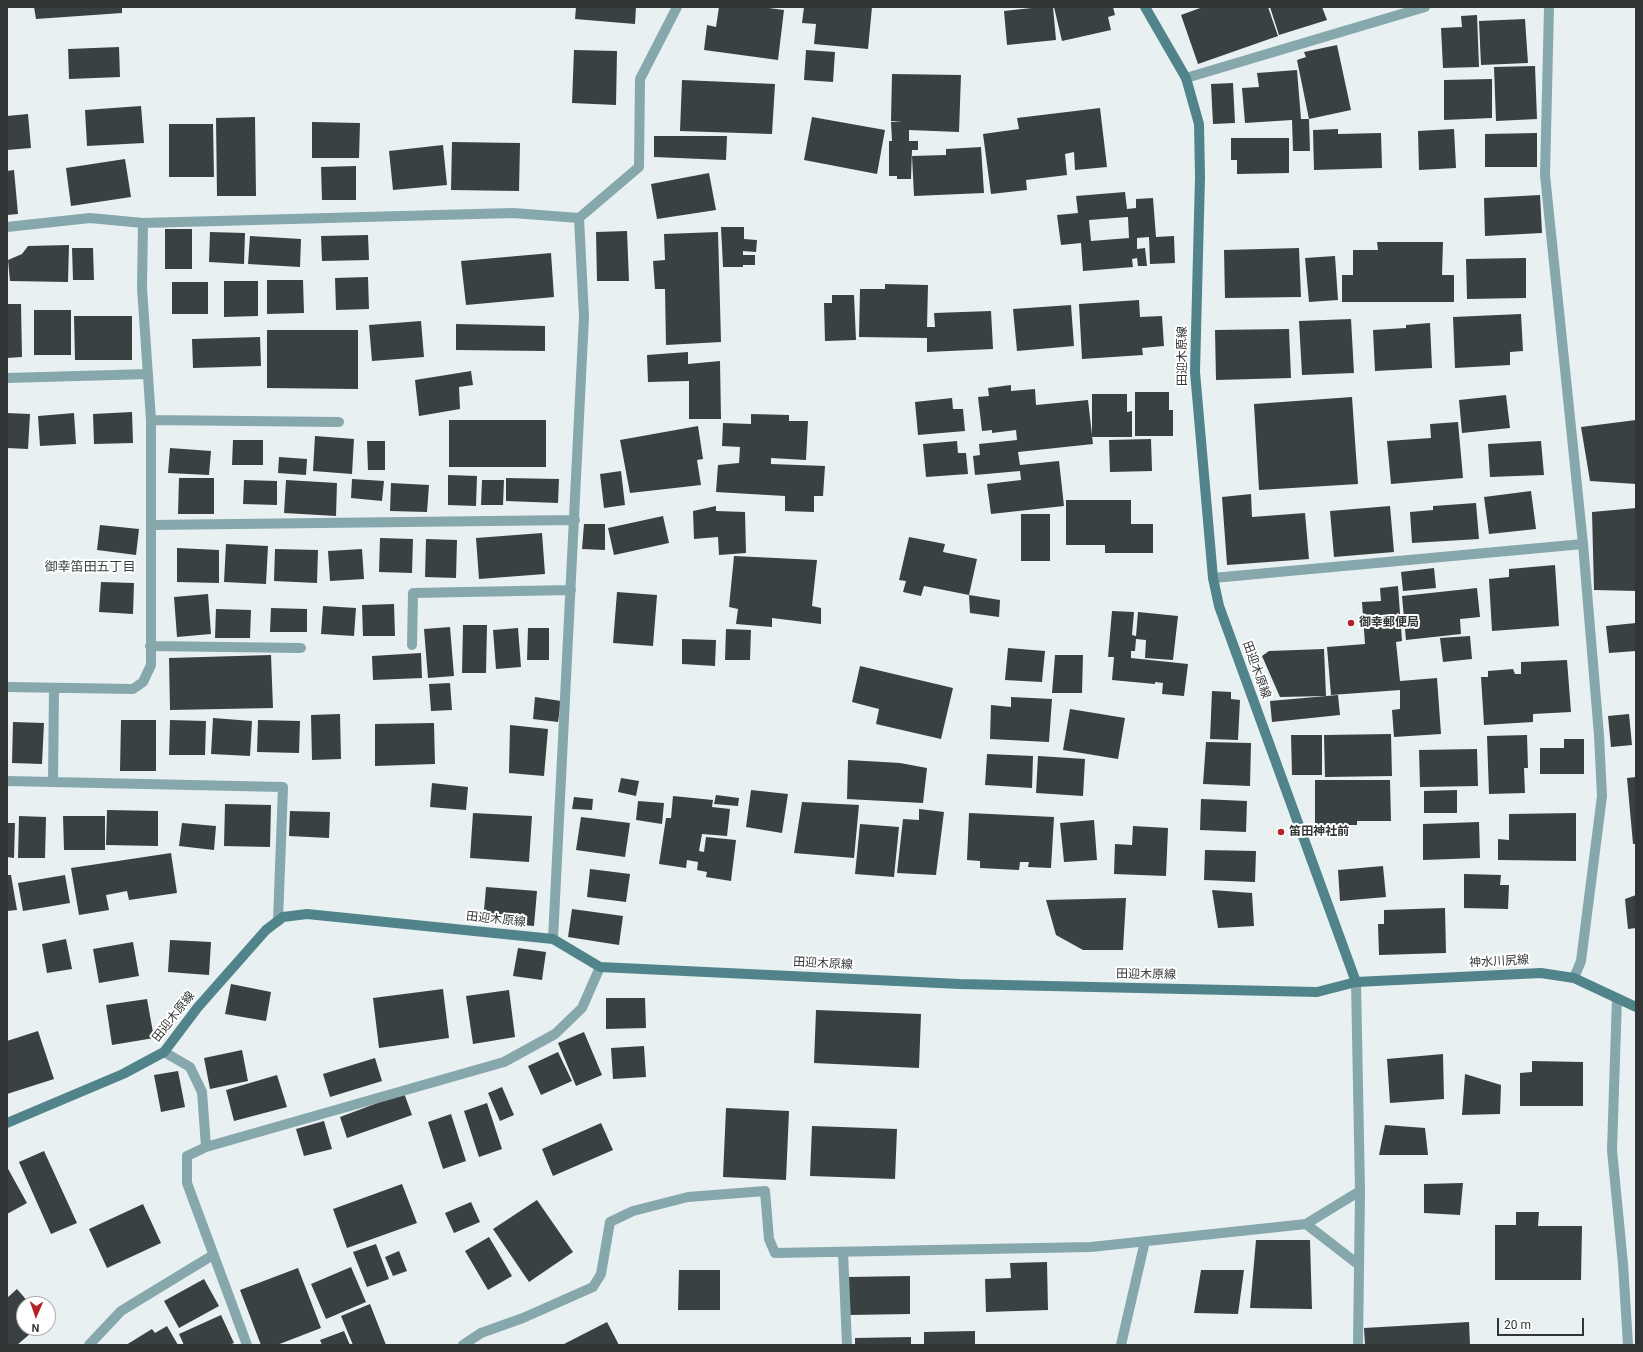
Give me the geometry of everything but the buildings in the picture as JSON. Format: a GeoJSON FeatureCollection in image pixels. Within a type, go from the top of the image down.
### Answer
{"type":"FeatureCollection","features":[{"type":"Feature","properties":{"kind":"main road","name":"田迎木原線"},"geometry":{"type":"LineString","coordinates":[[7,1122],[123,1074],[164,1052],[198,1007],[266,930],[283,916],[307,914],[553,939],[600,967],[960,984],[1317,992],[1356,982],[1219,606],[1213,578],[1194,372],[1200,177],[1199,124],[1186,78],[1145,7]]}},
{"type":"Feature","properties":{"kind":"main road","name":"神水川尻線"},"geometry":{"type":"LineString","coordinates":[[1356,982],[1541,972],[1574,978],[1636,1007]]}},
{"type":"Feature","properties":{"kind":"street"},"geometry":{"type":"LineString","coordinates":[[7,228],[90,218],[143,223],[513,213],[579,218],[639,167],[640,78],[677,7]]}},
{"type":"Feature","properties":{"kind":"street"},"geometry":{"type":"LineString","coordinates":[[1186,78],[1425,7]]}},
{"type":"Feature","properties":{"kind":"street"},"geometry":{"type":"LineString","coordinates":[[1549,7],[1546,175],[1583,544],[1599,735],[1602,796],[1581,961],[1574,978]]}},
{"type":"Feature","properties":{"kind":"street"},"geometry":{"type":"LineString","coordinates":[[553,939],[584,317],[579,218]]}},
{"type":"Feature","properties":{"kind":"street"},"geometry":{"type":"LineString","coordinates":[[7,687],[133,689],[143,682],[150,665],[151,420],[142,288],[143,223]]}},
{"type":"Feature","properties":{"kind":"street"},"geometry":{"type":"LineString","coordinates":[[7,378],[148,374]]}},
{"type":"Feature","properties":{"kind":"street"},"geometry":{"type":"LineString","coordinates":[[151,420],[339,422]]}},
{"type":"Feature","properties":{"kind":"street"},"geometry":{"type":"LineString","coordinates":[[150,526],[575,520]]}},
{"type":"Feature","properties":{"kind":"street"},"geometry":{"type":"LineString","coordinates":[[1213,578],[1583,544]]}},
{"type":"Feature","properties":{"kind":"street"},"geometry":{"type":"LineString","coordinates":[[412,645],[413,593],[571,590]]}},
{"type":"Feature","properties":{"kind":"street"},"geometry":{"type":"LineString","coordinates":[[150,646],[301,648]]}},
{"type":"Feature","properties":{"kind":"street"},"geometry":{"type":"LineString","coordinates":[[53,782],[54,688]]}},
{"type":"Feature","properties":{"kind":"street"},"geometry":{"type":"LineString","coordinates":[[7,781],[283,787],[278,921]]}},
{"type":"Feature","properties":{"kind":"street"},"geometry":{"type":"LineString","coordinates":[[247,1345],[187,1183],[187,1156],[206,1147],[504,1062],[555,1034],[582,1008],[600,967]]}},
{"type":"Feature","properties":{"kind":"street"},"geometry":{"type":"LineString","coordinates":[[1356,982],[1360,1191],[1358,1345]]}},
{"type":"Feature","properties":{"kind":"street"},"geometry":{"type":"LineString","coordinates":[[1617,998],[1612,1150],[1623,1264],[1628,1345]]}},
{"type":"Feature","properties":{"kind":"street"},"geometry":{"type":"LineString","coordinates":[[164,1052],[190,1068],[202,1092],[206,1147]]}},
{"type":"Feature","properties":{"kind":"street"},"geometry":{"type":"LineString","coordinates":[[463,1345],[481,1333],[523,1318],[592,1287],[601,1274],[610,1222],[633,1211],[688,1197],[765,1191],[769,1238],[775,1253],[1091,1247],[1306,1224],[1360,1191]]}},
{"type":"Feature","properties":{"kind":"street"},"geometry":{"type":"LineString","coordinates":[[1306,1224],[1359,1265]]}},
{"type":"Feature","properties":{"kind":"street"},"geometry":{"type":"LineString","coordinates":[[1121,1345],[1145,1241]]}},
{"type":"Feature","properties":{"kind":"street"},"geometry":{"type":"LineString","coordinates":[[843,1252],[847,1345]]}},
{"type":"Feature","properties":{"kind":"street"},"geometry":{"type":"LineString","coordinates":[[89,1345],[122,1311],[213,1255]]}},
{"type":"Feature","properties":{"kind":"place","name":"御幸郵便局"},"geometry":{"type":"Point","coordinates":[1351,623]}},
{"type":"Feature","properties":{"kind":"place","name":"笛田神社前"},"geometry":{"type":"Point","coordinates":[1281,832]}},
{"type":"Feature","properties":{"kind":"district","name":"御幸笛田五丁目"},"geometry":{"type":"Point","coordinates":[90,568]}}]}
